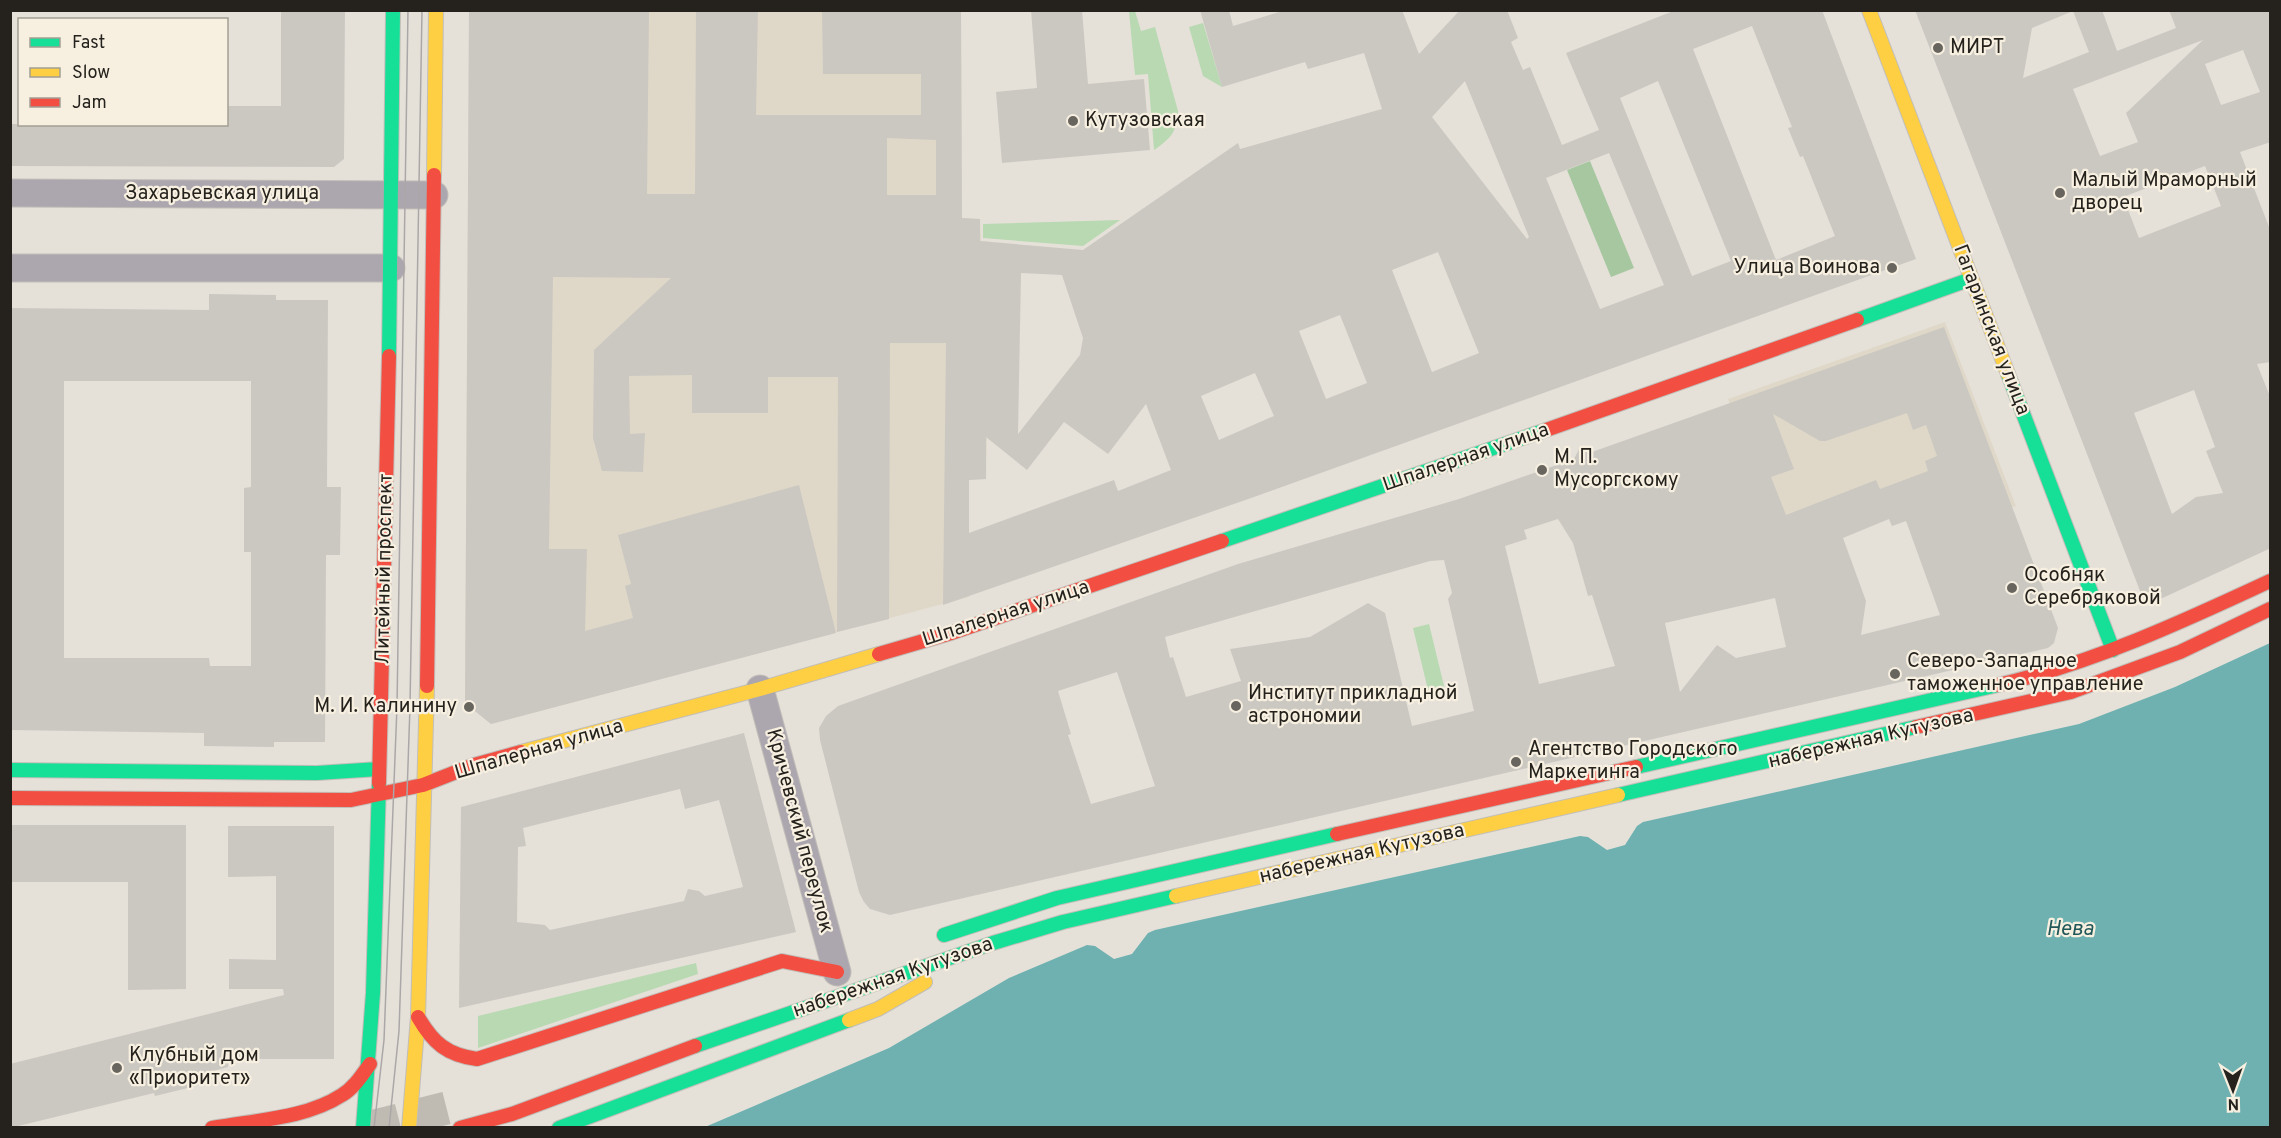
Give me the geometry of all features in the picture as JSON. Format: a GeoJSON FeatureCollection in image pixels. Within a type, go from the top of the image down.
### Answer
{"type":"FeatureCollection","features":[{"type":"Feature","properties":{"kind":"main road","name":"Литейный проспект"},"geometry":{"type":"LineString","coordinates":[[363,1128],[370,1064],[379,796],[391,268],[393,10]]}},
{"type":"Feature","properties":{"kind":"main road"},"geometry":{"type":"LineString","coordinates":[[409,1128],[418,1017],[423,785],[428,706],[436,10]]}},
{"type":"Feature","properties":{"kind":"main road","name":"Гагаринская улица"},"geometry":{"type":"LineString","coordinates":[[1869,10],[2113,650]]}},
{"type":"Feature","properties":{"kind":"main road","name":"Шпалерная улица"},"geometry":{"type":"LineString","coordinates":[[10,798],[351,800],[423,785],[474,765],[760,689],[951,633],[1485,452],[1971,279]]}},
{"type":"Feature","properties":{"kind":"main road","name":"набережная Кутузова"},"geometry":{"type":"LineString","coordinates":[[933,939],[1057,898],[2023,679],[2113,650],[2168,629],[2271,581]]}},
{"type":"Feature","properties":{"kind":"main road","name":"набережная Кутузова"},"geometry":{"type":"LineString","coordinates":[[460,1128],[512,1114],[994,942],[1074,919],[2071,692],[2180,652],[2271,609]]}},
{"type":"Feature","properties":{"kind":"main road"},"geometry":{"type":"LineString","coordinates":[[10,770],[317,773],[379,769]]}},
{"type":"Feature","properties":{"kind":"main road"},"geometry":{"type":"LineString","coordinates":[[559,1128],[878,1009],[994,942]]}},
{"type":"Feature","properties":{"kind":"main road"},"geometry":{"type":"LineString","coordinates":[[418,1017],[430,1039],[442,1050],[456,1057],[477,1059],[782,962],[833,974]]}},
{"type":"Feature","properties":{"kind":"main road"},"geometry":{"type":"LineString","coordinates":[[212,1128],[303,1110],[325,1102],[342,1095],[357,1082],[370,1064]]}},
{"type":"Feature","properties":{"kind":"street","name":"Захарьевская улица"},"geometry":{"type":"LineString","coordinates":[[10,194],[434,195]]}},
{"type":"Feature","properties":{"kind":"street"},"geometry":{"type":"LineString","coordinates":[[10,268],[391,268]]}},
{"type":"Feature","properties":{"kind":"street","name":"Кричевский переулок"},"geometry":{"type":"LineString","coordinates":[[760,689],[833,974]]}},
{"type":"Feature","properties":{"kind":"shaded area"},"geometry":{"type":"Polygon","coordinates":[[[469,11],[961,11],[962,218],[980,219],[981,241],[991,242],[986,479],[969,480],[969,597],[491,724],[465,703],[469,11]]]}},
{"type":"Feature","properties":{"kind":"shaded area"},"geometry":{"type":"Polygon","coordinates":[[[1945,322],[2016,506],[1975,520],[1966,497],[1892,526],[1889,519],[1778,535],[1728,399],[1945,322]]]}},
{"type":"Feature","properties":{"kind":"green space"},"geometry":{"type":"Polygon","coordinates":[[[1129,11],[1135,11],[1141,31],[1155,27],[1178,111],[1172,134],[1154,150],[1148,74],[1135,75],[1129,11]]]}},
{"type":"Feature","properties":{"kind":"green space"},"geometry":{"type":"Polygon","coordinates":[[[1203,23],[1222,87],[1203,76],[1189,27],[1203,23]]]}},
{"type":"Feature","properties":{"kind":"green space"},"geometry":{"type":"Polygon","coordinates":[[[1590,161],[1634,268],[1611,277],[1567,170],[1590,161]]]}},
{"type":"Feature","properties":{"kind":"green space"},"geometry":{"type":"Polygon","coordinates":[[[1120,220],[1083,246],[983,238],[983,224],[1120,220]]]}},
{"type":"Feature","properties":{"kind":"green space"},"geometry":{"type":"Polygon","coordinates":[[[1429,624],[1445,690],[1429,694],[1413,628],[1429,624]]]}},
{"type":"Feature","properties":{"kind":"green space"},"geometry":{"type":"Polygon","coordinates":[[[696,963],[698,974],[478,1048],[478,1016],[696,963]]]}},
{"type":"Feature","properties":{"kind":"water","name":"Нева"},"geometry":{"type":"Polygon","coordinates":[[[2270,643],[2270,1127],[705,1127],[889,1048],[1009,978],[1087,945],[1095,946],[1114,959],[1132,954],[1148,933],[1155,930],[1580,836],[1588,837],[1607,850],[1625,845],[1637,826],[1643,822],[2079,724],[2175,687],[2270,643]]]}},
{"type":"Feature","properties":{"kind":"building"},"geometry":{"type":"Polygon","coordinates":[[[281,10],[345,10],[344,159],[334,167],[10,166],[10,124],[18,124],[18,126],[228,126],[228,106],[281,106],[281,10]]]}},
{"type":"Feature","properties":{"kind":"building"},"geometry":{"type":"Polygon","coordinates":[[[469,10],[649,10],[647,194],[695,194],[696,10],[758,10],[756,115],[921,115],[921,74],[823,74],[822,10],[961,10],[962,218],[980,219],[980,241],[1083,250],[1238,143],[1240,149],[1382,109],[1364,53],[1308,69],[1305,62],[1222,87],[1200,10],[1229,10],[1233,26],[1286,10],[1402,10],[1419,54],[1460,10],[1507,10],[1518,38],[1511,42],[1523,70],[1530,67],[1562,145],[1599,130],[1566,53],[1676,10],[1822,10],[1916,259],[1254,497],[943,605],[946,343],[890,343],[889,619],[837,632],[838,377],[768,377],[768,413],[692,413],[692,375],[629,376],[630,434],[645,433],[643,472],[602,471],[593,438],[594,350],[671,278],[553,277],[549,549],[587,549],[585,631],[633,618],[625,586],[631,584],[618,535],[799,485],[836,633],[491,724],[465,703],[469,10]],[[1752,26],[1693,49],[1776,260],[1835,236],[1803,156],[1800,157],[1788,128],[1792,127],[1752,26]],[[1465,81],[1432,117],[1527,239],[1529,237],[1465,81]],[[1658,81],[1620,98],[1692,276],[1731,261],[1658,81]],[[887,138],[887,195],[936,195],[936,140],[887,138]],[[1609,153],[1546,178],[1600,309],[1664,285],[1609,153]],[[1438,252],[1392,270],[1432,372],[1479,353],[1438,252]],[[1021,273],[1018,434],[1080,355],[1083,338],[1062,275],[1021,273]],[[1340,315],[1299,331],[1326,399],[1367,383],[1340,315]],[[1255,373],[1201,396],[1219,440],[1274,416],[1255,373]],[[1146,404],[1108,454],[1064,422],[1027,470],[986,437],[986,479],[969,480],[969,533],[1114,480],[1118,491],[1171,470],[1146,404]]]}},
{"type":"Feature","properties":{"kind":"building","name":"Кутузовская"},"geometry":{"type":"Polygon","coordinates":[[[1031,10],[1082,10],[1088,84],[1144,79],[1150,150],[1002,163],[996,92],[1037,88],[1031,10]]]}},
{"type":"Feature","properties":{"kind":"building"},"geometry":{"type":"Polygon","coordinates":[[[1915,10],[2102,10],[2117,51],[2176,28],[2169,10],[2271,10],[2271,142],[2240,152],[2271,232],[2271,362],[2257,364],[2271,399],[2271,548],[2156,601],[2150,602],[2142,596],[1915,10]],[[2073,11],[2032,28],[2023,78],[2089,52],[2073,11]],[[2203,40],[2073,89],[2100,156],[2138,142],[2126,113],[2203,40]],[[2243,50],[2205,64],[2221,105],[2260,92],[2243,50]],[[2205,166],[2123,197],[2139,238],[2221,206],[2205,166]],[[2194,390],[2134,413],[2172,514],[2196,497],[2223,493],[2206,451],[2215,447],[2194,390]]]}},
{"type":"Feature","properties":{"kind":"building"},"geometry":{"type":"Polygon","coordinates":[[[209,294],[276,295],[276,300],[328,300],[327,487],[341,487],[340,555],[326,555],[325,742],[274,742],[274,747],[204,746],[204,733],[10,730],[10,308],[209,310],[209,294]],[[64,381],[64,658],[209,658],[210,666],[251,666],[251,552],[244,552],[244,488],[251,487],[251,381],[64,381]]]}},
{"type":"Feature","properties":{"kind":"building"},"geometry":{"type":"Polygon","coordinates":[[[1944,327],[2058,628],[2054,643],[2048,648],[890,915],[870,909],[864,902],[859,892],[820,740],[819,728],[826,716],[838,706],[1238,564],[1459,499],[1574,459],[1580,447],[1592,452],[1944,327]],[[1907,413],[1826,441],[1820,441],[1773,414],[1794,469],[1771,477],[1786,515],[1876,480],[1880,489],[1928,471],[1925,461],[1937,456],[1926,425],[1913,430],[1907,413]],[[1558,519],[1524,530],[1527,539],[1505,546],[1539,684],[1615,666],[1592,595],[1588,596],[1573,543],[1558,519]],[[1889,519],[1843,538],[1866,601],[1861,635],[1940,615],[1906,521],[1892,526],[1889,519]],[[1444,560],[1430,561],[1165,637],[1170,658],[1173,657],[1186,697],[1241,681],[1230,649],[1310,637],[1368,603],[1385,613],[1412,726],[1474,711],[1448,599],[1452,593],[1444,560]],[[1775,598],[1665,623],[1680,692],[1717,645],[1736,658],[1786,647],[1775,598]],[[1117,672],[1058,691],[1071,734],[1068,735],[1091,804],[1155,786],[1117,672]]]}},
{"type":"Feature","properties":{"kind":"building"},"geometry":{"type":"Polygon","coordinates":[[[744,733],[796,932],[459,1008],[461,807],[744,733]],[[680,789],[523,828],[526,846],[518,847],[517,922],[545,925],[550,930],[684,901],[688,889],[699,891],[705,896],[743,887],[719,800],[685,809],[680,789]]]}},
{"type":"Feature","properties":{"kind":"building"},"geometry":{"type":"Polygon","coordinates":[[[10,825],[186,825],[186,989],[128,990],[128,882],[10,882],[10,825]]]}},
{"type":"Feature","properties":{"kind":"building"},"geometry":{"type":"Polygon","coordinates":[[[228,826],[334,826],[334,1059],[229,1059],[228,1067],[210,1072],[212,1079],[199,1082],[200,1085],[155,1096],[154,1093],[10,1128],[10,1064],[284,995],[283,989],[229,989],[229,959],[276,960],[276,876],[228,877],[228,826]]]}},
{"type":"Feature","properties":{"kind":"tunnel"},"geometry":{"type":"LineString","coordinates":[[367,1128],[462,1104]]}},
{"type":"Feature","properties":{"kind":"tram line"},"geometry":{"type":"LineString","coordinates":[[374,1128],[384,1040],[397,706],[408,10]]}},
{"type":"Feature","properties":{"kind":"tram line"},"geometry":{"type":"LineString","coordinates":[[389,1128],[399,1031],[410,706],[422,10]]}},
{"type":"Feature","properties":{"kind":"traffic: fast"},"geometry":{"type":"LineString","coordinates":[[389,356],[393,10]]}},
{"type":"Feature","properties":{"kind":"traffic: fast"},"geometry":{"type":"LineString","coordinates":[[1857,320],[1971,279]]}},
{"type":"Feature","properties":{"kind":"traffic: fast"},"geometry":{"type":"LineString","coordinates":[[2008,374],[2113,650]]}},
{"type":"Feature","properties":{"kind":"traffic: fast"},"geometry":{"type":"LineString","coordinates":[[1222,541],[1546,430]]}},
{"type":"Feature","properties":{"kind":"traffic: fast"},"geometry":{"type":"LineString","coordinates":[[1636,767],[1998,685]]}},
{"type":"Feature","properties":{"kind":"traffic: fast"},"geometry":{"type":"LineString","coordinates":[[1618,795],[1916,727]]}},
{"type":"Feature","properties":{"kind":"traffic: fast"},"geometry":{"type":"LineString","coordinates":[[10,770],[317,773],[379,769]]}},
{"type":"Feature","properties":{"kind":"traffic: fast"},"geometry":{"type":"LineString","coordinates":[[363,1128],[373,993],[379,783]]}},
{"type":"Feature","properties":{"kind":"traffic: fast"},"geometry":{"type":"LineString","coordinates":[[944,935],[1057,898],[1337,834]]}},
{"type":"Feature","properties":{"kind":"traffic: fast"},"geometry":{"type":"LineString","coordinates":[[695,1046],[993,943],[1063,922],[1176,896]]}},
{"type":"Feature","properties":{"kind":"traffic: fast"},"geometry":{"type":"LineString","coordinates":[[559,1128],[849,1020]]}},
{"type":"Feature","properties":{"kind":"traffic: slow"},"geometry":{"type":"LineString","coordinates":[[434,175],[436,10]]}},
{"type":"Feature","properties":{"kind":"traffic: slow"},"geometry":{"type":"LineString","coordinates":[[1869,10],[2008,374]]}},
{"type":"Feature","properties":{"kind":"traffic: slow"},"geometry":{"type":"LineString","coordinates":[[521,752],[760,689],[879,654]]}},
{"type":"Feature","properties":{"kind":"traffic: slow"},"geometry":{"type":"LineString","coordinates":[[409,1128],[418,1017],[427,686]]}},
{"type":"Feature","properties":{"kind":"traffic: slow"},"geometry":{"type":"LineString","coordinates":[[1176,896],[1618,795]]}},
{"type":"Feature","properties":{"kind":"traffic: slow"},"geometry":{"type":"LineString","coordinates":[[849,1020],[878,1009],[925,982]]}},
{"type":"Feature","properties":{"kind":"traffic: jam"},"geometry":{"type":"LineString","coordinates":[[427,686],[434,175]]}},
{"type":"Feature","properties":{"kind":"traffic: jam"},"geometry":{"type":"LineString","coordinates":[[1546,430],[1857,320]]}},
{"type":"Feature","properties":{"kind":"traffic: jam"},"geometry":{"type":"LineString","coordinates":[[379,783],[389,356]]}},
{"type":"Feature","properties":{"kind":"traffic: jam"},"geometry":{"type":"LineString","coordinates":[[879,654],[951,633],[1222,541]]}},
{"type":"Feature","properties":{"kind":"traffic: jam"},"geometry":{"type":"LineString","coordinates":[[1998,685],[2103,653],[2270,581]]}},
{"type":"Feature","properties":{"kind":"traffic: jam"},"geometry":{"type":"LineString","coordinates":[[1916,727],[2071,692],[2180,652],[2270,609]]}},
{"type":"Feature","properties":{"kind":"traffic: jam"},"geometry":{"type":"LineString","coordinates":[[10,798],[351,800],[423,785],[474,765],[521,752]]}},
{"type":"Feature","properties":{"kind":"traffic: jam"},"geometry":{"type":"LineString","coordinates":[[1337,834],[1636,767]]}},
{"type":"Feature","properties":{"kind":"traffic: jam"},"geometry":{"type":"LineString","coordinates":[[418,1017],[435,1041],[449,1051],[477,1059],[782,961],[837,972]]}},
{"type":"Feature","properties":{"kind":"traffic: jam"},"geometry":{"type":"LineString","coordinates":[[460,1128],[512,1114],[695,1046]]}},
{"type":"Feature","properties":{"kind":"traffic: jam"},"geometry":{"type":"LineString","coordinates":[[212,1128],[279,1118],[328,1103],[350,1089],[370,1064]]}},
{"type":"Feature","properties":{"kind":"place","name":"МИРТ"},"geometry":{"type":"Point","coordinates":[1938,48]}},
{"type":"Feature","properties":{"kind":"place","name":"Кутузовская"},"geometry":{"type":"Point","coordinates":[1073,121]}},
{"type":"Feature","properties":{"kind":"place","name":"Малый Мраморный дворец"},"geometry":{"type":"Point","coordinates":[2060,193]}},
{"type":"Feature","properties":{"kind":"place","name":"Улица Воинова"},"geometry":{"type":"Point","coordinates":[1892,268]}},
{"type":"Feature","properties":{"kind":"place","name":"М. П. Мусоргскому"},"geometry":{"type":"Point","coordinates":[1542,470]}},
{"type":"Feature","properties":{"kind":"place","name":"Особняк Серебряковой"},"geometry":{"type":"Point","coordinates":[2012,588]}},
{"type":"Feature","properties":{"kind":"place","name":"Северо-Западное таможенное управление"},"geometry":{"type":"Point","coordinates":[1895,674]}},
{"type":"Feature","properties":{"kind":"place","name":"Институт прикладной астрономии"},"geometry":{"type":"Point","coordinates":[1236,706]}},
{"type":"Feature","properties":{"kind":"place","name":"М. И. Калинину"},"geometry":{"type":"Point","coordinates":[469,707]}},
{"type":"Feature","properties":{"kind":"place","name":"Агентство Городского Маркетинга"},"geometry":{"type":"Point","coordinates":[1516,762]}},
{"type":"Feature","properties":{"kind":"place","name":"Клубный дом «Приоритет»"},"geometry":{"type":"Point","coordinates":[117,1068]}}]}
